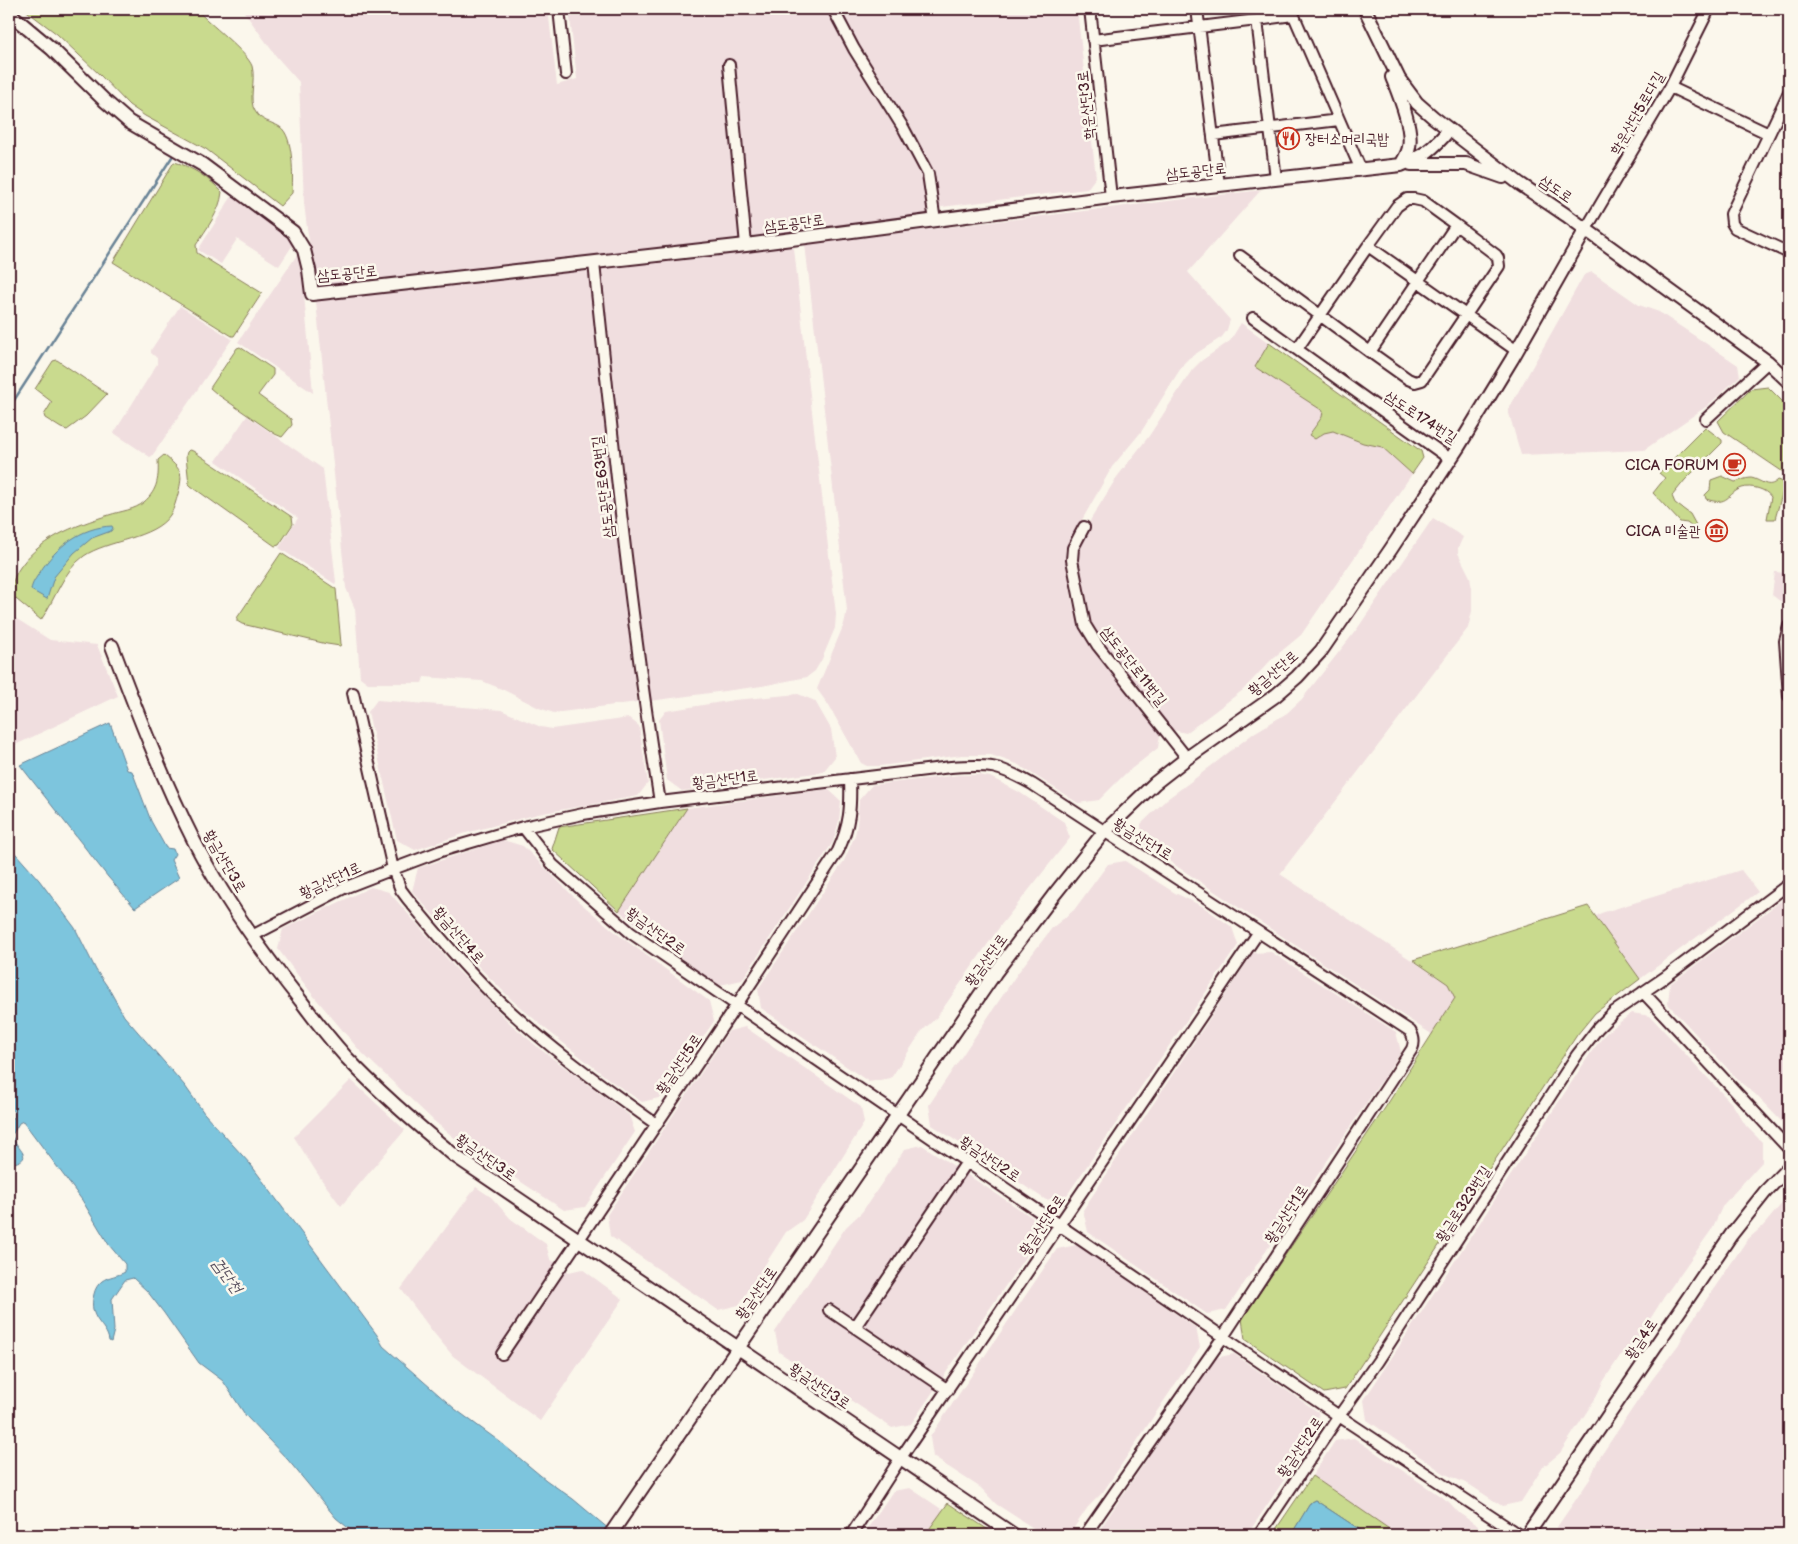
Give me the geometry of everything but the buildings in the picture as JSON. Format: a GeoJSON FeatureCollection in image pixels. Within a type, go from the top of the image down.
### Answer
{"type":"FeatureCollection","features":[{"type":"Feature","properties":{"kind":"street"},"geometry":{"type":"LineString","coordinates":[[559,9],[566,74]]}},
{"type":"Feature","properties":{"kind":"street"},"geometry":{"type":"LineString","coordinates":[[833,9],[854,49],[904,129],[928,174],[935,220]]}},
{"type":"Feature","properties":{"kind":"street","name":"학운산단3로"},"geometry":{"type":"LineString","coordinates":[[1090,9],[1111,197]]}},
{"type":"Feature","properties":{"kind":"street"},"geometry":{"type":"LineString","coordinates":[[1197,9],[1218,185]]}},
{"type":"Feature","properties":{"kind":"street","name":"삼도로"},"geometry":{"type":"LineString","coordinates":[[1365,9],[1395,72],[1408,92],[1424,109],[1520,184],[1586,229],[1768,362],[1789,382]]}},
{"type":"Feature","properties":{"kind":"street","name":"학운산단5로다길"},"geometry":{"type":"LineString","coordinates":[[1586,229],[1670,87],[1709,9]]}},
{"type":"Feature","properties":{"kind":"street"},"geometry":{"type":"LineString","coordinates":[[1094,40],[1257,20],[1292,12],[1361,170]]}},
{"type":"Feature","properties":{"kind":"street","name":"삼도공단로"},"geometry":{"type":"LineString","coordinates":[[9,13],[58,55],[129,122],[203,165],[293,232],[304,250],[312,294],[746,246],[1111,197],[1400,165],[1422,157],[1449,130]]}},
{"type":"Feature","properties":{"kind":"street"},"geometry":{"type":"LineString","coordinates":[[1257,20],[1276,179]]}},
{"type":"Feature","properties":{"kind":"street"},"geometry":{"type":"LineString","coordinates":[[1380,43],[1400,99],[1409,132],[1409,150],[1400,165]]}},
{"type":"Feature","properties":{"kind":"street","name":"삼도공단로"},"geometry":{"type":"LineString","coordinates":[[729,65],[746,246]]}},
{"type":"Feature","properties":{"kind":"street"},"geometry":{"type":"LineString","coordinates":[[1670,87],[1769,134]]}},
{"type":"Feature","properties":{"kind":"street"},"geometry":{"type":"LineString","coordinates":[[1789,92],[1731,214],[1732,223],[1735,228],[1789,253]]}},
{"type":"Feature","properties":{"kind":"street"},"geometry":{"type":"LineString","coordinates":[[1213,136],[1339,120]]}},
{"type":"Feature","properties":{"kind":"street"},"geometry":{"type":"LineString","coordinates":[[1400,165],[1466,164],[1520,184]]}},
{"type":"Feature","properties":{"kind":"street"},"geometry":{"type":"LineString","coordinates":[[1240,256],[1321,316],[1370,352],[1412,381],[1419,382],[1497,271],[1499,262],[1496,255],[1424,201],[1407,199],[1397,206],[1368,246],[1321,316],[1297,349]]}},
{"type":"Feature","properties":{"kind":"street"},"geometry":{"type":"LineString","coordinates":[[1370,352],[1456,225]]}},
{"type":"Feature","properties":{"kind":"street","name":"삼도로174번길"},"geometry":{"type":"LineString","coordinates":[[1253,318],[1450,459],[1517,351],[1586,229]]}},
{"type":"Feature","properties":{"kind":"street"},"geometry":{"type":"LineString","coordinates":[[1368,246],[1517,351]]}},
{"type":"Feature","properties":{"kind":"street","name":"삼도공단로63번길"},"geometry":{"type":"LineString","coordinates":[[594,263],[614,452],[645,708],[660,802]]}},
{"type":"Feature","properties":{"kind":"street"},"geometry":{"type":"LineString","coordinates":[[1706,419],[1768,362]]}},
{"type":"Feature","properties":{"kind":"street","name":"황금산단로"},"geometry":{"type":"LineString","coordinates":[[610,1535],[995,973],[1053,896],[1104,832],[1155,783],[1275,696],[1297,677],[1321,650],[1371,579],[1450,459]]}},
{"type":"Feature","properties":{"kind":"street","name":"삼도공단로11번길"},"geometry":{"type":"LineString","coordinates":[[1084,527],[1073,548],[1072,560],[1078,594],[1088,631],[1187,758]]}},
{"type":"Feature","properties":{"kind":"street"},"geometry":{"type":"LineString","coordinates":[[1789,626],[1785,640],[1789,696]]}},
{"type":"Feature","properties":{"kind":"street","name":"황금산단3로"},"geometry":{"type":"LineString","coordinates":[[112,646],[159,766],[214,876],[252,936],[290,988],[346,1057],[399,1108],[455,1156],[900,1460],[1014,1535]]}},
{"type":"Feature","properties":{"kind":"street","name":"황금산단4로"},"geometry":{"type":"LineString","coordinates":[[353,693],[393,869],[401,890],[439,936],[492,994],[569,1060],[656,1124]]}},
{"type":"Feature","properties":{"kind":"street","name":"황금산단1로"},"geometry":{"type":"LineString","coordinates":[[252,936],[344,888],[441,851],[523,827],[583,814],[660,802],[951,767],[985,765],[1000,768],[1032,784],[1104,832],[1188,884],[1258,933],[1410,1031],[1414,1036],[1414,1044],[1223,1337],[1084,1535]]}},
{"type":"Feature","properties":{"kind":"street","name":"황금산단5로"},"geometry":{"type":"LineString","coordinates":[[502,1354],[838,851],[846,834],[849,821],[850,779]]}},
{"type":"Feature","properties":{"kind":"street","name":"황금산단2로"},"geometry":{"type":"LineString","coordinates":[[523,827],[553,865],[608,914],[667,959],[1060,1224],[1339,1416],[1259,1535]]}},
{"type":"Feature","properties":{"kind":"street","name":"황금로323번길"},"geometry":{"type":"LineString","coordinates":[[1339,1416],[1378,1361],[1587,1042],[1606,1020],[1789,884]]}},
{"type":"Feature","properties":{"kind":"street","name":"황금산단6로"},"geometry":{"type":"LineString","coordinates":[[851,1535],[1258,933]]}},
{"type":"Feature","properties":{"kind":"street"},"geometry":{"type":"LineString","coordinates":[[1643,992],[1789,1150]]}},
{"type":"Feature","properties":{"kind":"street"},"geometry":{"type":"LineString","coordinates":[[855,1327],[967,1162]]}},
{"type":"Feature","properties":{"kind":"street","name":"황금4로"},"geometry":{"type":"LineString","coordinates":[[1527,1535],[1731,1235],[1765,1192],[1789,1167]]}},
{"type":"Feature","properties":{"kind":"street"},"geometry":{"type":"LineString","coordinates":[[829,1310],[948,1390]]}},
{"type":"Feature","properties":{"kind":"street"},"geometry":{"type":"LineString","coordinates":[[1339,1416],[1519,1535]]}},
{"type":"Feature","properties":{"kind":"shaded area"},"geometry":{"type":"Polygon","coordinates":[[[242,9],[548,9],[557,85],[577,79],[569,9],[1077,9],[1096,177],[1087,189],[942,207],[925,216],[424,275],[322,285],[316,281],[304,203],[299,82],[276,56],[242,9]]]}},
{"type":"Feature","properties":{"kind":"shaded area"},"geometry":{"type":"Polygon","coordinates":[[[1261,190],[1188,272],[1230,320],[1227,330],[1222,337],[1184,363],[1141,432],[1112,467],[1065,550],[1072,599],[1082,633],[1160,735],[1158,748],[1126,773],[1099,800],[1078,803],[1017,764],[991,755],[962,755],[880,766],[867,766],[861,763],[829,706],[817,689],[844,624],[847,610],[805,244],[1261,190]]]}},
{"type":"Feature","properties":{"kind":"shaded area"},"geometry":{"type":"Polygon","coordinates":[[[232,196],[291,240],[292,246],[279,266],[237,239],[221,264],[198,250],[232,196]]]}},
{"type":"Feature","properties":{"kind":"shaded area"},"geometry":{"type":"Polygon","coordinates":[[[792,246],[794,248],[836,614],[835,628],[822,659],[815,671],[807,677],[762,686],[650,701],[647,700],[599,270],[602,267],[792,246]]]}},
{"type":"Feature","properties":{"kind":"shaded area"},"geometry":{"type":"Polygon","coordinates":[[[297,255],[299,255],[302,273],[313,393],[238,342],[297,255]]]}},
{"type":"Feature","properties":{"kind":"shaded area"},"geometry":{"type":"Polygon","coordinates":[[[586,270],[589,273],[591,283],[603,411],[637,702],[554,713],[539,708],[482,681],[424,677],[422,683],[368,683],[360,677],[355,609],[346,588],[317,298],[586,270]]]}},
{"type":"Feature","properties":{"kind":"shaded area"},"geometry":{"type":"Polygon","coordinates":[[[1592,272],[1639,305],[1659,312],[1738,365],[1740,376],[1707,406],[1644,450],[1521,455],[1508,410],[1584,275],[1592,272]]]}},
{"type":"Feature","properties":{"kind":"shaded area"},"geometry":{"type":"Polygon","coordinates":[[[180,306],[232,339],[150,457],[114,433],[157,364],[157,358],[151,353],[151,350],[180,306]]]}},
{"type":"Feature","properties":{"kind":"shaded area"},"geometry":{"type":"Polygon","coordinates":[[[1241,323],[1269,343],[1255,367],[1323,411],[1322,417],[1309,434],[1315,439],[1324,433],[1333,431],[1363,443],[1382,447],[1412,474],[1301,635],[1272,659],[1243,690],[1186,733],[1173,730],[1092,628],[1088,618],[1078,564],[1078,551],[1091,519],[1117,477],[1149,436],[1192,370],[1201,361],[1230,341],[1241,323]]]}},
{"type":"Feature","properties":{"kind":"shaded area"},"geometry":{"type":"Polygon","coordinates":[[[247,416],[323,469],[335,584],[279,548],[298,518],[216,461],[247,416]]]}},
{"type":"Feature","properties":{"kind":"shaded area"},"geometry":{"type":"Polygon","coordinates":[[[1433,518],[1463,537],[1458,553],[1470,577],[1472,590],[1472,611],[1468,628],[1280,874],[1448,984],[1455,998],[1433,1035],[1142,843],[1141,824],[1167,799],[1254,733],[1287,713],[1302,699],[1357,629],[1433,518]]]}},
{"type":"Feature","properties":{"kind":"shaded area"},"geometry":{"type":"Polygon","coordinates":[[[1789,544],[1788,607],[1772,595],[1775,572],[1784,573],[1789,544]]]}},
{"type":"Feature","properties":{"kind":"shaded area"},"geometry":{"type":"Polygon","coordinates":[[[12,616],[50,640],[97,645],[118,696],[9,748],[9,621],[12,616]]]}},
{"type":"Feature","properties":{"kind":"shaded area"},"geometry":{"type":"Polygon","coordinates":[[[798,694],[815,701],[831,729],[835,757],[823,772],[682,791],[667,780],[659,720],[666,711],[734,700],[798,694]]]}},
{"type":"Feature","properties":{"kind":"shaded area"},"geometry":{"type":"Polygon","coordinates":[[[377,700],[501,710],[541,727],[552,729],[629,718],[639,726],[648,783],[638,796],[538,814],[466,833],[415,850],[397,840],[368,712],[377,700]]]}},
{"type":"Feature","properties":{"kind":"shaded area"},"geometry":{"type":"Polygon","coordinates":[[[959,775],[990,777],[1019,792],[1064,822],[1070,838],[1001,925],[937,1017],[922,1031],[891,1078],[869,1082],[761,1008],[758,989],[844,861],[855,835],[859,800],[872,785],[959,775]]]}},
{"type":"Feature","properties":{"kind":"shaded area"},"geometry":{"type":"Polygon","coordinates":[[[828,789],[841,801],[839,821],[833,842],[742,980],[720,985],[619,911],[687,808],[828,789]]]}},
{"type":"Feature","properties":{"kind":"shaded area"},"geometry":{"type":"Polygon","coordinates":[[[503,840],[523,846],[578,901],[620,936],[709,1001],[714,1021],[663,1097],[642,1102],[611,1081],[547,1030],[513,1001],[479,967],[412,891],[418,868],[503,840]]]}},
{"type":"Feature","properties":{"kind":"shaded area"},"geometry":{"type":"Polygon","coordinates":[[[1125,861],[1175,893],[1202,906],[1232,927],[1238,945],[1067,1195],[1046,1200],[932,1125],[929,1105],[1017,974],[1052,928],[1074,910],[1108,864],[1125,861]]]}},
{"type":"Feature","properties":{"kind":"shaded area"},"geometry":{"type":"Polygon","coordinates":[[[1741,870],[1758,892],[1640,979],[1595,917],[1601,913],[1741,870]]]}},
{"type":"Feature","properties":{"kind":"shaded area"},"geometry":{"type":"Polygon","coordinates":[[[371,887],[389,892],[457,970],[511,1024],[540,1049],[629,1115],[635,1132],[585,1207],[564,1210],[457,1140],[434,1121],[360,1051],[312,994],[278,949],[283,929],[371,887]]]}},
{"type":"Feature","properties":{"kind":"shaded area"},"geometry":{"type":"Polygon","coordinates":[[[1789,895],[1789,1123],[1783,1123],[1755,1094],[1740,1082],[1668,1004],[1670,984],[1789,895]]]}},
{"type":"Feature","properties":{"kind":"shaded area"},"geometry":{"type":"Polygon","coordinates":[[[1271,952],[1396,1032],[1401,1052],[1226,1310],[1207,1314],[1088,1232],[1083,1210],[1253,953],[1271,952]]]}},
{"type":"Feature","properties":{"kind":"shaded area"},"geometry":{"type":"Polygon","coordinates":[[[1632,1013],[1650,1016],[1733,1105],[1746,1126],[1762,1142],[1762,1162],[1723,1205],[1712,1229],[1664,1297],[1635,1343],[1620,1356],[1560,1453],[1543,1467],[1521,1502],[1502,1506],[1470,1485],[1445,1474],[1367,1420],[1364,1400],[1592,1051],[1606,1033],[1632,1013]]]}},
{"type":"Feature","properties":{"kind":"shaded area"},"geometry":{"type":"Polygon","coordinates":[[[745,1027],[861,1107],[864,1123],[803,1220],[786,1232],[739,1305],[718,1310],[610,1236],[607,1215],[729,1031],[745,1027]]]}},
{"type":"Feature","properties":{"kind":"shaded area"},"geometry":{"type":"Polygon","coordinates":[[[351,1080],[405,1130],[341,1206],[294,1137],[351,1080]]]}},
{"type":"Feature","properties":{"kind":"shaded area"},"geometry":{"type":"Polygon","coordinates":[[[922,1145],[1033,1218],[1038,1238],[911,1424],[892,1428],[779,1352],[775,1332],[846,1227],[862,1212],[905,1149],[922,1145]]]}},
{"type":"Feature","properties":{"kind":"shaded area"},"geometry":{"type":"Polygon","coordinates":[[[476,1187],[491,1197],[511,1219],[546,1244],[550,1259],[569,1272],[582,1269],[623,1299],[540,1421],[453,1356],[401,1289],[476,1187]]]}},
{"type":"Feature","properties":{"kind":"shaded area"},"geometry":{"type":"Polygon","coordinates":[[[1789,1195],[1789,1525],[1782,1535],[1559,1535],[1557,1527],[1590,1479],[1598,1460],[1651,1381],[1679,1344],[1687,1328],[1747,1240],[1763,1226],[1789,1195]]]}},
{"type":"Feature","properties":{"kind":"shaded area"},"geometry":{"type":"Polygon","coordinates":[[[1077,1245],[1196,1328],[1200,1347],[1103,1492],[1088,1507],[1069,1535],[1044,1535],[996,1504],[981,1488],[933,1457],[930,1437],[1057,1249],[1077,1245]]]}},
{"type":"Feature","properties":{"kind":"shaded area"},"geometry":{"type":"Polygon","coordinates":[[[1234,1354],[1318,1412],[1320,1426],[1247,1535],[1096,1535],[1215,1358],[1234,1354]]]}},
{"type":"Feature","properties":{"kind":"shaded area"},"geometry":{"type":"Polygon","coordinates":[[[1354,1438],[1449,1502],[1459,1513],[1485,1531],[1485,1535],[1398,1535],[1312,1476],[1335,1441],[1354,1438]]]}},
{"type":"Feature","properties":{"kind":"shaded area"},"geometry":{"type":"Polygon","coordinates":[[[910,1488],[980,1535],[863,1535],[893,1491],[910,1488]]]}},
{"type":"Feature","properties":{"kind":"green space"},"geometry":{"type":"Polygon","coordinates":[[[24,9],[196,9],[249,60],[253,72],[253,107],[263,119],[280,127],[288,139],[292,158],[292,193],[280,206],[206,149],[145,116],[129,105],[57,34],[24,9]]]}},
{"type":"Feature","properties":{"kind":"green space"},"geometry":{"type":"Polygon","coordinates":[[[174,162],[200,174],[222,192],[216,213],[196,245],[197,253],[262,293],[234,336],[113,262],[174,162]]]}},
{"type":"Feature","properties":{"kind":"green space"},"geometry":{"type":"Polygon","coordinates":[[[1269,343],[1421,451],[1423,458],[1412,474],[1382,447],[1363,443],[1333,431],[1324,433],[1315,439],[1309,435],[1322,417],[1323,411],[1255,367],[1269,343]]]}},
{"type":"Feature","properties":{"kind":"green space"},"geometry":{"type":"Polygon","coordinates":[[[240,347],[273,369],[273,375],[258,395],[291,419],[292,425],[282,437],[210,388],[237,348],[240,347]]]}},
{"type":"Feature","properties":{"kind":"green space"},"geometry":{"type":"Polygon","coordinates":[[[57,360],[107,394],[86,416],[67,430],[45,418],[44,415],[52,402],[35,389],[53,361],[57,360]]]}},
{"type":"Feature","properties":{"kind":"green space"},"geometry":{"type":"Polygon","coordinates":[[[1768,387],[1789,408],[1789,476],[1724,432],[1718,421],[1751,389],[1768,387]]]}},
{"type":"Feature","properties":{"kind":"green space"},"geometry":{"type":"Polygon","coordinates":[[[1705,427],[1722,440],[1722,443],[1685,480],[1672,496],[1675,503],[1690,514],[1696,525],[1692,527],[1687,523],[1680,522],[1653,493],[1665,478],[1659,473],[1705,427]]]}},
{"type":"Feature","properties":{"kind":"green space"},"geometry":{"type":"Polygon","coordinates":[[[189,450],[292,517],[293,524],[279,545],[275,546],[189,484],[186,456],[189,450]]]}},
{"type":"Feature","properties":{"kind":"green space"},"geometry":{"type":"Polygon","coordinates":[[[164,455],[180,472],[181,480],[174,508],[163,523],[142,534],[105,546],[84,556],[70,570],[41,620],[10,594],[17,572],[25,561],[46,542],[70,529],[96,519],[132,509],[144,502],[155,488],[158,478],[158,460],[164,455]]]}},
{"type":"Feature","properties":{"kind":"green space"},"geometry":{"type":"Polygon","coordinates":[[[1722,476],[1735,482],[1747,478],[1768,484],[1778,480],[1781,481],[1784,487],[1775,519],[1767,519],[1771,497],[1758,488],[1742,488],[1724,500],[1714,501],[1706,499],[1705,495],[1710,490],[1711,480],[1722,476]]]}},
{"type":"Feature","properties":{"kind":"green space"},"geometry":{"type":"Polygon","coordinates":[[[281,553],[336,589],[340,646],[242,624],[237,621],[237,618],[281,553]]]}},
{"type":"Feature","properties":{"kind":"green space"},"geometry":{"type":"Polygon","coordinates":[[[687,808],[619,911],[552,849],[559,827],[687,808]]]}},
{"type":"Feature","properties":{"kind":"green space"},"geometry":{"type":"Polygon","coordinates":[[[1588,906],[1640,979],[1595,1013],[1577,1035],[1345,1389],[1324,1393],[1245,1339],[1242,1319],[1385,1108],[1455,998],[1448,984],[1413,960],[1588,906]]]}},
{"type":"Feature","properties":{"kind":"green space"},"geometry":{"type":"Polygon","coordinates":[[[1312,1476],[1398,1535],[1368,1535],[1315,1500],[1311,1502],[1291,1535],[1272,1535],[1312,1476]]]}},
{"type":"Feature","properties":{"kind":"green space"},"geometry":{"type":"Polygon","coordinates":[[[948,1503],[996,1535],[925,1535],[948,1503]]]}},
{"type":"Feature","properties":{"kind":"water"},"geometry":{"type":"Polygon","coordinates":[[[112,526],[111,531],[92,538],[74,553],[54,577],[47,599],[31,590],[34,581],[46,563],[70,540],[90,530],[112,526]]]}},
{"type":"Feature","properties":{"kind":"water"},"geometry":{"type":"Polygon","coordinates":[[[110,723],[127,770],[132,771],[151,821],[166,848],[173,849],[175,854],[171,860],[179,878],[135,908],[108,877],[20,765],[110,723]]]}},
{"type":"Feature","properties":{"kind":"water","name":"검단천"},"geometry":{"type":"Polygon","coordinates":[[[9,846],[39,880],[75,928],[96,970],[124,1016],[185,1086],[204,1113],[251,1165],[377,1335],[383,1346],[455,1409],[573,1499],[616,1535],[357,1535],[336,1518],[288,1460],[246,1416],[223,1381],[199,1363],[147,1291],[133,1278],[125,1280],[112,1299],[114,1330],[111,1342],[109,1341],[93,1310],[94,1294],[102,1281],[125,1272],[125,1264],[109,1245],[82,1200],[23,1121],[19,1123],[12,1135],[24,1157],[18,1162],[9,1164],[9,1122],[15,1114],[9,1105],[9,846]]]}},
{"type":"Feature","properties":{"kind":"water"},"geometry":{"type":"Polygon","coordinates":[[[1315,1500],[1368,1535],[1291,1535],[1311,1502],[1315,1500]]]}},
{"type":"Feature","properties":{"kind":"waterway"},"geometry":{"type":"LineString","coordinates":[[9,408],[172,157]]}},
{"type":"Feature","properties":{"kind":"place","name":"장터소머리국밥"},"geometry":{"type":"Point","coordinates":[1289,139]}},
{"type":"Feature","properties":{"kind":"place","name":"CICA FORUM"},"geometry":{"type":"Point","coordinates":[1735,465]}},
{"type":"Feature","properties":{"kind":"place","name":"CICA 미술관"},"geometry":{"type":"Point","coordinates":[1717,531]}}]}
